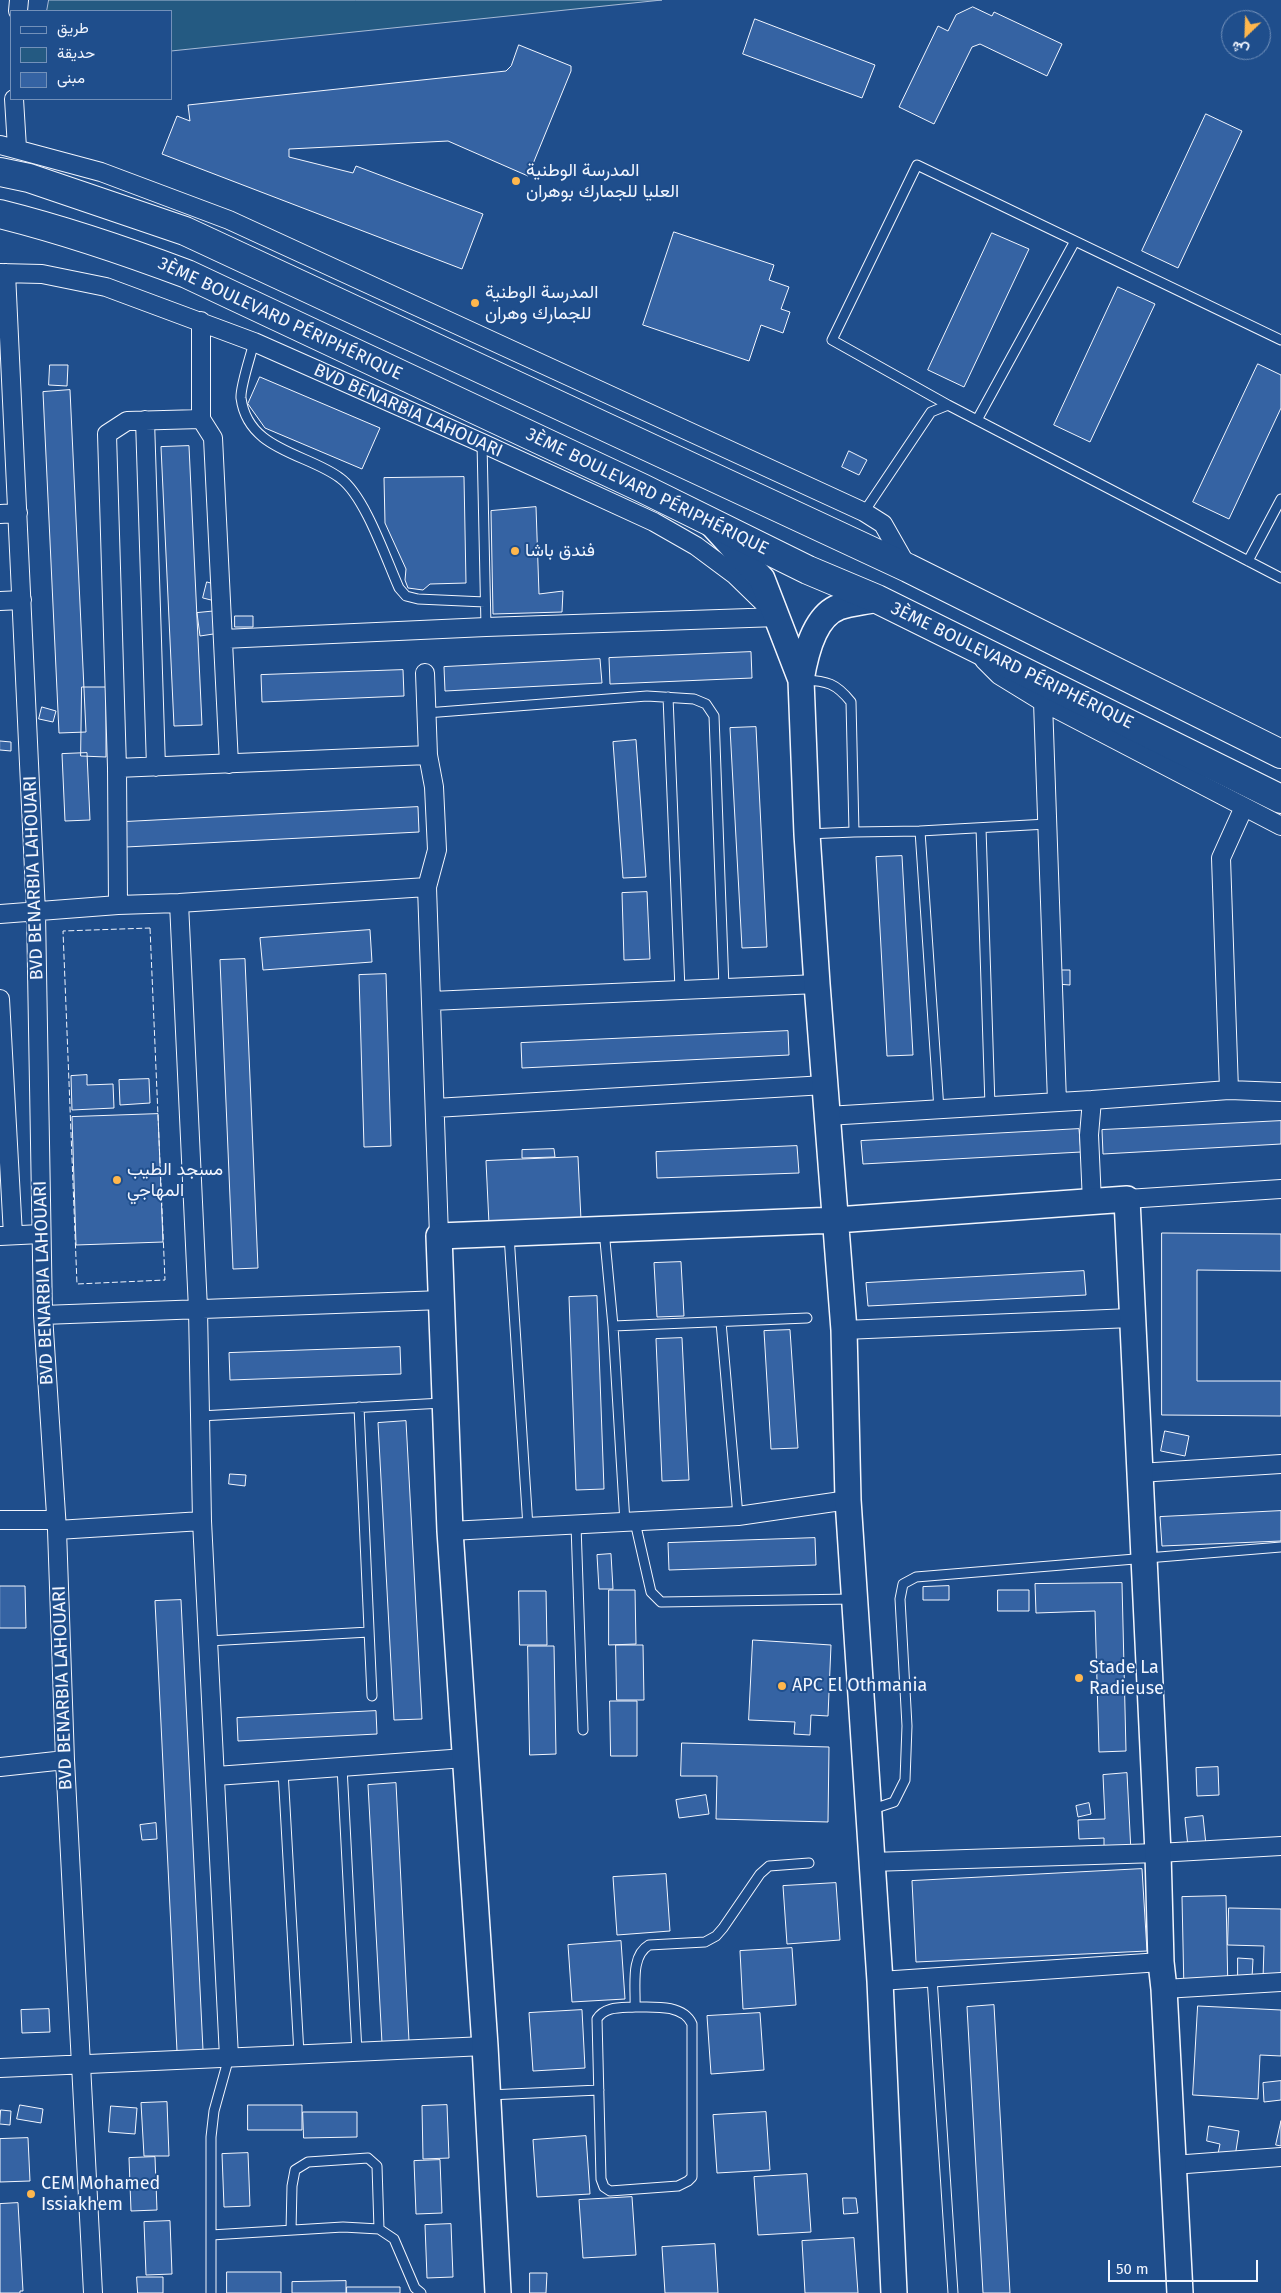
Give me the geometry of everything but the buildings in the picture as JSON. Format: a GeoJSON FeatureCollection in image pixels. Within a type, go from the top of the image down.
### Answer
{"type":"FeatureCollection","features":[{"type":"Feature","properties":{"kind":"highway"},"geometry":{"type":"LineString","coordinates":[[0,172],[29,178],[185,231],[908,568],[1281,754]]}},
{"type":"Feature","properties":{"kind":"highway","name":"3ÈME BOULEVARD PÉRIPHÉRIQUE"},"geometry":{"type":"LineString","coordinates":[[0,214],[121,249],[187,274],[709,521],[808,570],[877,599],[1281,799]]}},
{"type":"Feature","properties":{"kind":"street"},"geometry":{"type":"LineString","coordinates":[[14,100],[8,146],[101,172],[229,220],[864,512],[883,524],[908,568]]}},
{"type":"Feature","properties":{"kind":"street","name":"BVD BENARBIA LAHOUARI"},"geometry":{"type":"LineString","coordinates":[[93,2293],[65,1760],[56,1525],[43,1315],[36,912],[18,513],[5,368],[3,273],[42,274],[106,286],[254,342],[482,443],[654,522],[696,546],[735,576],[778,617]]}},
{"type":"Feature","properties":{"kind":"street"},"geometry":{"type":"LineString","coordinates":[[201,321],[201,420],[213,438],[229,764]]}},
{"type":"Feature","properties":{"kind":"street"},"geometry":{"type":"LineString","coordinates":[[145,420],[156,766]]}},
{"type":"Feature","properties":{"kind":"street"},"geometry":{"type":"LineString","coordinates":[[118,905],[117,768],[108,434],[127,421],[201,420]]}},
{"type":"Feature","properties":{"kind":"street"},"geometry":{"type":"LineString","coordinates":[[0,514],[18,513]]}},
{"type":"Feature","properties":{"kind":"street"},"geometry":{"type":"LineString","coordinates":[[709,521],[762,579],[801,680]]}},
{"type":"Feature","properties":{"kind":"street"},"geometry":{"type":"LineString","coordinates":[[877,599],[837,608],[817,626],[805,656],[801,680],[807,834],[844,1330],[848,1500],[867,1810],[880,1981],[894,2293]]}},
{"type":"Feature","properties":{"kind":"street"},"geometry":{"type":"LineString","coordinates":[[0,601],[22,600]]}},
{"type":"Feature","properties":{"kind":"street"},"geometry":{"type":"LineString","coordinates":[[223,639],[486,627],[778,617]]}},
{"type":"Feature","properties":{"kind":"street"},"geometry":{"type":"LineString","coordinates":[[963,642],[999,675],[1043,702],[1281,826]]}},
{"type":"Feature","properties":{"kind":"street"},"geometry":{"type":"LineString","coordinates":[[425,673],[428,755],[434,787],[437,850],[427,887],[450,1531],[485,2046],[498,2293]]}},
{"type":"Feature","properties":{"kind":"street"},"geometry":{"type":"LineString","coordinates":[[1043,702],[1057,1102]]}},
{"type":"Feature","properties":{"kind":"street"},"geometry":{"type":"LineString","coordinates":[[117,768],[428,755]]}},
{"type":"Feature","properties":{"kind":"street"},"geometry":{"type":"LineString","coordinates":[[1229,1090],[1222,858],[1244,807]]}},
{"type":"Feature","properties":{"kind":"street"},"geometry":{"type":"LineString","coordinates":[[0,914],[118,905],[427,887]]}},
{"type":"Feature","properties":{"kind":"street"},"geometry":{"type":"LineString","coordinates":[[178,903],[198,1309],[202,1521],[229,2057]]}},
{"type":"Feature","properties":{"kind":"street"},"geometry":{"type":"LineString","coordinates":[[431,1001],[817,984]]}},
{"type":"Feature","properties":{"kind":"street"},"geometry":{"type":"LineString","coordinates":[[0,999],[6,1236],[41,1234]]}},
{"type":"Feature","properties":{"kind":"street"},"geometry":{"type":"LineString","coordinates":[[435,1108],[825,1085]]}},
{"type":"Feature","properties":{"kind":"street"},"geometry":{"type":"LineString","coordinates":[[827,1116],[1229,1090],[1281,1092]]}},
{"type":"Feature","properties":{"kind":"street"},"geometry":{"type":"LineString","coordinates":[[1092,1100],[1090,1135],[1092,1202]]}},
{"type":"Feature","properties":{"kind":"street"},"geometry":{"type":"LineString","coordinates":[[439,1236],[836,1220],[1281,1189]]}},
{"type":"Feature","properties":{"kind":"street"},"geometry":{"type":"LineString","coordinates":[[1127,1199],[1131,1318],[1158,1853],[1161,1962],[1180,2293]]}},
{"type":"Feature","properties":{"kind":"street"},"geometry":{"type":"LineString","coordinates":[[43,1315],[442,1300]]}},
{"type":"Feature","properties":{"kind":"street"},"geometry":{"type":"LineString","coordinates":[[844,1330],[1131,1318]]}},
{"type":"Feature","properties":{"kind":"street"},"geometry":{"type":"LineString","coordinates":[[1139,1472],[1281,1464]]}},
{"type":"Feature","properties":{"kind":"street"},"geometry":{"type":"LineString","coordinates":[[450,1531],[738,1516],[848,1500]]}},
{"type":"Feature","properties":{"kind":"street"},"geometry":{"type":"LineString","coordinates":[[0,1520],[56,1525],[202,1521]]}},
{"type":"Feature","properties":{"kind":"street"},"geometry":{"type":"LineString","coordinates":[[216,1776],[465,1758]]}},
{"type":"Feature","properties":{"kind":"street"},"geometry":{"type":"LineString","coordinates":[[0,1768],[65,1760]]}},
{"type":"Feature","properties":{"kind":"street"},"geometry":{"type":"LineString","coordinates":[[871,1862],[1158,1853],[1281,1846]]}},
{"type":"Feature","properties":{"kind":"street"},"geometry":{"type":"LineString","coordinates":[[880,1981],[1161,1962]]}},
{"type":"Feature","properties":{"kind":"street"},"geometry":{"type":"LineString","coordinates":[[1164,1989],[1281,1982]]}},
{"type":"Feature","properties":{"kind":"street"},"geometry":{"type":"LineString","coordinates":[[0,2068],[485,2046]]}},
{"type":"Feature","properties":{"kind":"street"},"geometry":{"type":"LineString","coordinates":[[1173,2165],[1281,2157]]}},
{"type":"Feature","properties":{"kind":"lane"},"geometry":{"type":"LineString","coordinates":[[1281,340],[917,164],[832,340],[948,405],[1281,578]]}},
{"type":"Feature","properties":{"kind":"lane"},"geometry":{"type":"LineString","coordinates":[[977,420],[1076,241]]}},
{"type":"Feature","properties":{"kind":"lane"},"geometry":{"type":"LineString","coordinates":[[254,342],[241,397],[247,418],[268,442],[340,478],[357,495],[399,588],[406,596],[418,599],[485,602]]}},
{"type":"Feature","properties":{"kind":"lane"},"geometry":{"type":"LineString","coordinates":[[864,512],[931,412],[948,405]]}},
{"type":"Feature","properties":{"kind":"lane"},"geometry":{"type":"LineString","coordinates":[[482,443],[486,627]]}},
{"type":"Feature","properties":{"kind":"lane"},"geometry":{"type":"LineString","coordinates":[[1248,561],[1281,499]]}},
{"type":"Feature","properties":{"kind":"lane"},"geometry":{"type":"LineString","coordinates":[[801,680],[824,681],[840,689],[850,702],[854,832]]}},
{"type":"Feature","properties":{"kind":"lane"},"geometry":{"type":"LineString","coordinates":[[426,713],[647,696],[694,699],[706,704],[714,716],[724,988]]}},
{"type":"Feature","properties":{"kind":"lane"},"geometry":{"type":"LineString","coordinates":[[668,697],[680,990]]}},
{"type":"Feature","properties":{"kind":"lane"},"geometry":{"type":"LineString","coordinates":[[807,834],[920,831],[1047,824]]}},
{"type":"Feature","properties":{"kind":"lane"},"geometry":{"type":"LineString","coordinates":[[981,828],[990,1106]]}},
{"type":"Feature","properties":{"kind":"lane"},"geometry":{"type":"LineString","coordinates":[[920,831],[939,1110]]}},
{"type":"Feature","properties":{"kind":"lane"},"geometry":{"type":"LineString","coordinates":[[604,1230],[630,1522],[651,1592],[661,1602],[854,1599]]}},
{"type":"Feature","properties":{"kind":"lane"},"geometry":{"type":"LineString","coordinates":[[509,1233],[528,1527]]}},
{"type":"Feature","properties":{"kind":"lane"},"geometry":{"type":"LineString","coordinates":[[613,1326],[807,1318]]}},
{"type":"Feature","properties":{"kind":"lane"},"geometry":{"type":"LineString","coordinates":[[721,1322],[738,1516]]}},
{"type":"Feature","properties":{"kind":"lane"},"geometry":{"type":"LineString","coordinates":[[200,1416],[445,1403]]}},
{"type":"Feature","properties":{"kind":"lane"},"geometry":{"type":"LineString","coordinates":[[359,1407],[372,1696]]}},
{"type":"Feature","properties":{"kind":"lane"},"geometry":{"type":"LineString","coordinates":[[576,1525],[583,1730]]}},
{"type":"Feature","properties":{"kind":"lane"},"geometry":{"type":"LineString","coordinates":[[867,1810],[894,1802],[905,1780],[907,1726],[900,1599],[903,1584],[916,1577],[1281,1548]]}},
{"type":"Feature","properties":{"kind":"lane"},"geometry":{"type":"LineString","coordinates":[[208,1641],[369,1632]]}},
{"type":"Feature","properties":{"kind":"lane"},"geometry":{"type":"LineString","coordinates":[[342,1767],[357,2052]]}},
{"type":"Feature","properties":{"kind":"lane"},"geometry":{"type":"LineString","coordinates":[[283,1771],[298,2054]]}},
{"type":"Feature","properties":{"kind":"lane"},"geometry":{"type":"LineString","coordinates":[[635,2007],[637,1957],[643,1948],[649,1945],[705,1942],[716,1936],[723,1928],[760,1874],[769,1866],[809,1863]]}},
{"type":"Feature","properties":{"kind":"lane"},"geometry":{"type":"LineString","coordinates":[[932,1978],[953,2293]]}},
{"type":"Feature","properties":{"kind":"lane"},"geometry":{"type":"LineString","coordinates":[[635,2007],[672,2009],[690,2019],[692,2024],[692,2177],[688,2182],[678,2186],[610,2191],[604,2187],[602,2179],[597,2019],[600,2013],[607,2010],[635,2007]]}},
{"type":"Feature","properties":{"kind":"lane"},"geometry":{"type":"LineString","coordinates":[[211,2293],[211,2137],[214,2111],[229,2057]]}},
{"type":"Feature","properties":{"kind":"lane"},"geometry":{"type":"LineString","coordinates":[[488,2095],[599,2090]]}},
{"type":"Feature","properties":{"kind":"lane"},"geometry":{"type":"LineString","coordinates":[[291,2230],[292,2186],[295,2170],[308,2162],[368,2158],[378,2166],[379,2229]]}},
{"type":"Feature","properties":{"kind":"lane"},"geometry":{"type":"LineString","coordinates":[[211,2235],[343,2227],[379,2229],[394,2239],[415,2288],[421,2293]]}},
{"type":"Feature","properties":{"kind":"green space"},"geometry":{"type":"Polygon","coordinates":[[[49,0],[662,0],[172,51],[172,10],[47,10],[49,0]]]}},
{"type":"Feature","properties":{"kind":"fence"},"geometry":{"type":"LineString","coordinates":[[150,928],[165,1280],[77,1284],[63,931],[150,928]]}},
{"type":"Feature","properties":{"kind":"place","name":"المدرسة الوطنية العليا للجمارك بوهران"},"geometry":{"type":"Point","coordinates":[516,181]}},
{"type":"Feature","properties":{"kind":"place","name":"المدرسة الوطنية للجمارك وهران"},"geometry":{"type":"Point","coordinates":[475,303]}},
{"type":"Feature","properties":{"kind":"place","name":"فندق باشا"},"geometry":{"type":"Point","coordinates":[515,551]}},
{"type":"Feature","properties":{"kind":"place","name":"مسجد الطيب المهاجي"},"geometry":{"type":"Point","coordinates":[117,1180]}},
{"type":"Feature","properties":{"kind":"place","name":"Stade La Radieuse"},"geometry":{"type":"Point","coordinates":[1079,1678]}},
{"type":"Feature","properties":{"kind":"place","name":"APC El Othmania"},"geometry":{"type":"Point","coordinates":[782,1686]}},
{"type":"Feature","properties":{"kind":"place","name":"CEM Mohamed Issiakhem"},"geometry":{"type":"Point","coordinates":[31,2194]}}]}
